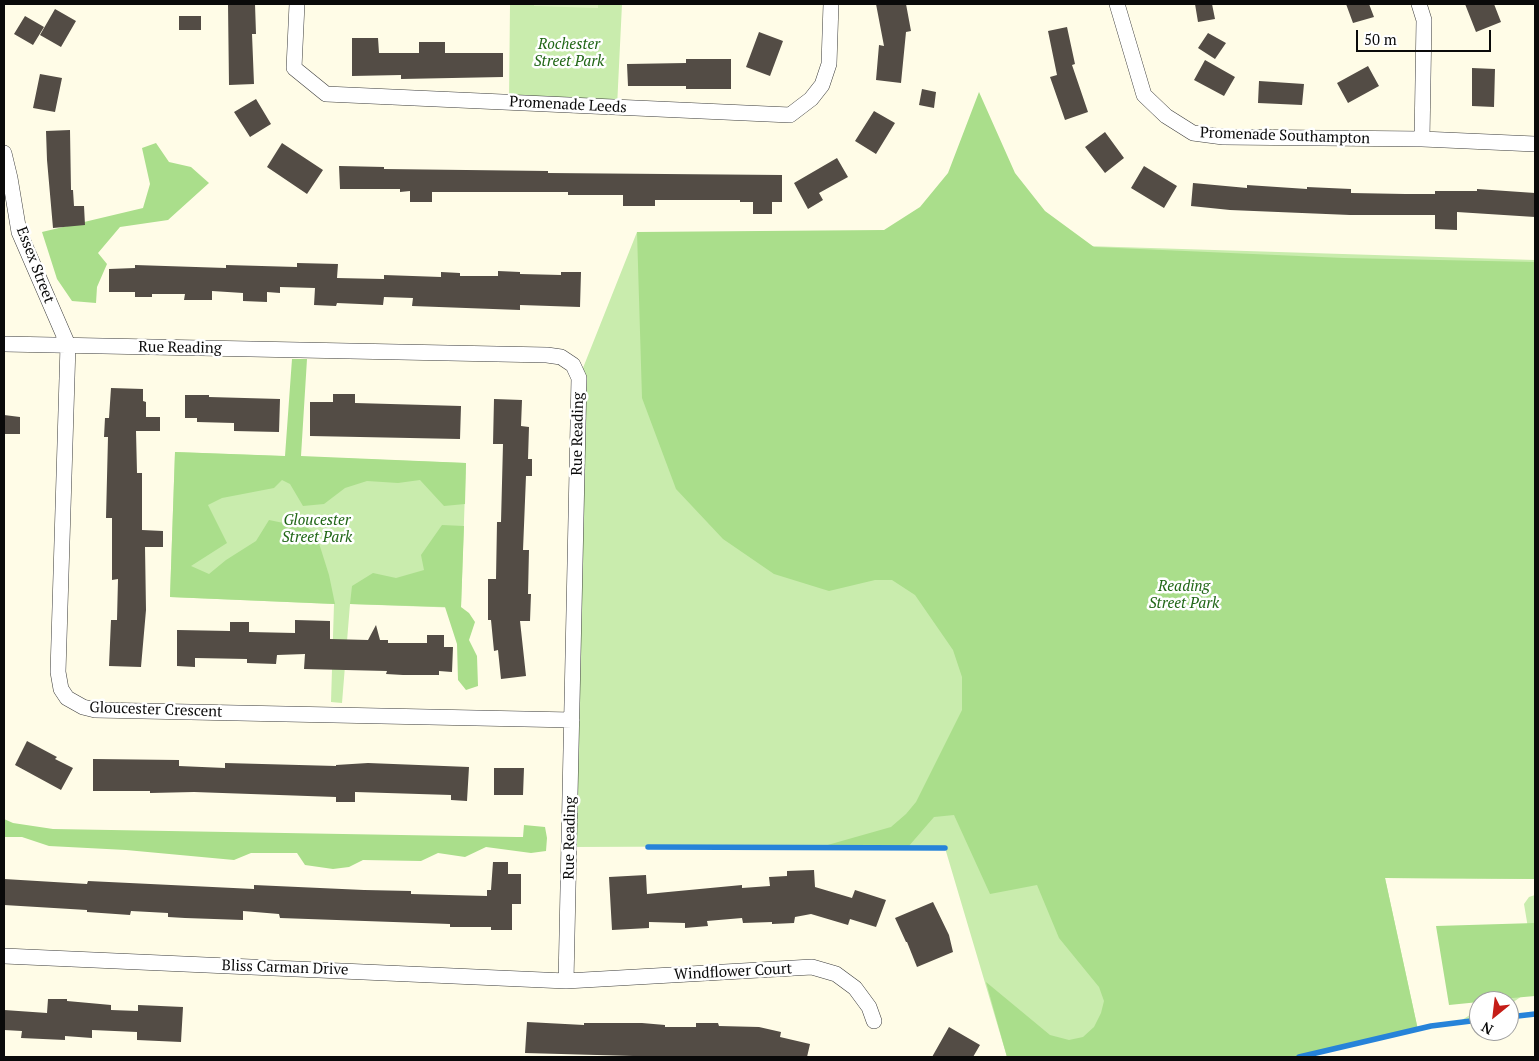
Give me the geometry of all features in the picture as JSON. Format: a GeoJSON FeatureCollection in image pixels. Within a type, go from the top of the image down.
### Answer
{"type":"FeatureCollection","features":[{"type":"Feature","properties":{"kind":"street","name":"Promenade Leeds"},"geometry":{"type":"LineString","coordinates":[[297,4],[294,68],[326,94],[790,115],[811,99],[822,85],[829,64],[831,4]]}},
{"type":"Feature","properties":{"kind":"street","name":"Promenade Southampton"},"geometry":{"type":"LineString","coordinates":[[1117,4],[1144,95],[1166,116],[1193,133],[1224,137],[1422,139],[1535,144]]}},
{"type":"Feature","properties":{"kind":"street"},"geometry":{"type":"LineString","coordinates":[[1419,4],[1424,20],[1422,139]]}},
{"type":"Feature","properties":{"kind":"street","name":"Essex Street"},"geometry":{"type":"LineString","coordinates":[[4,153],[19,232],[68,345]]}},
{"type":"Feature","properties":{"kind":"street","name":"Rue Reading"},"geometry":{"type":"LineString","coordinates":[[4,344],[547,355],[561,357],[572,365],[579,378],[566,980]]}},
{"type":"Feature","properties":{"kind":"street","name":"Gloucester Crescent"},"geometry":{"type":"LineString","coordinates":[[68,345],[58,672],[61,689],[67,698],[83,707],[95,710],[572,720]]}},
{"type":"Feature","properties":{"kind":"street","name":"Bliss Carman Drive"},"geometry":{"type":"LineString","coordinates":[[4,956],[566,980]]}},
{"type":"Feature","properties":{"kind":"street","name":"Windflower Court"},"geometry":{"type":"LineString","coordinates":[[566,980],[812,967],[836,974],[856,988],[869,1007],[874,1021]]}},
{"type":"Feature","properties":{"kind":"green space","name":"Rochester Street Park"},"geometry":{"type":"Polygon","coordinates":[[[510,4],[622,4],[617,107],[509,102],[510,4]]]}},
{"type":"Feature","properties":{"kind":"green space"},"geometry":{"type":"Polygon","coordinates":[[[534,4],[598,4],[598,8],[534,6],[534,4]]]}},
{"type":"Feature","properties":{"kind":"green space","name":"Reading Street Park"},"geometry":{"type":"Polygon","coordinates":[[[979,92],[1015,173],[1045,211],[1094,247],[1344,258],[1535,262],[1535,879],[1385,878],[1418,1030],[1299,1057],[1007,1057],[986,982],[1050,1035],[1069,1040],[1083,1037],[1094,1027],[1101,1013],[1104,1001],[1099,987],[1059,938],[1037,885],[990,894],[954,815],[934,817],[908,847],[824,846],[891,827],[916,802],[962,710],[962,677],[953,650],[915,595],[892,580],[875,580],[829,591],[774,574],[723,539],[676,489],[642,398],[637,232],[884,230],[920,207],[948,173],[979,92]]]}},
{"type":"Feature","properties":{"kind":"green space"},"geometry":{"type":"Polygon","coordinates":[[[156,143],[169,162],[191,167],[209,183],[168,220],[120,227],[98,253],[107,264],[97,287],[96,303],[72,301],[57,279],[42,232],[143,208],[150,184],[142,148],[156,143]]]}},
{"type":"Feature","properties":{"kind":"green space","name":"Reading Street Park"},"geometry":{"type":"Polygon","coordinates":[[[637,232],[1535,260],[1535,879],[1385,878],[1418,1030],[1299,1057],[1007,1057],[945,848],[824,846],[570,847],[579,378],[637,232]]]}},
{"type":"Feature","properties":{"kind":"green space"},"geometry":{"type":"Polygon","coordinates":[[[292,359],[307,359],[301,456],[466,463],[465,504],[444,506],[420,480],[398,483],[367,481],[345,488],[324,504],[303,506],[290,484],[282,480],[274,488],[222,498],[208,505],[227,543],[191,566],[209,574],[226,560],[256,541],[269,520],[308,528],[315,534],[318,540],[329,575],[335,604],[170,597],[175,452],[285,456],[292,359]]]}},
{"type":"Feature","properties":{"kind":"green space","name":"Gloucester Street Park"},"geometry":{"type":"Polygon","coordinates":[[[175,452],[466,463],[461,608],[350,604],[342,703],[331,702],[334,604],[170,597],[175,452]]]}},
{"type":"Feature","properties":{"kind":"green space"},"geometry":{"type":"Polygon","coordinates":[[[442,525],[464,526],[461,607],[469,613],[475,622],[469,640],[477,656],[478,686],[466,690],[458,680],[457,644],[445,607],[350,604],[352,586],[373,573],[396,578],[424,570],[421,555],[442,525]]]}},
{"type":"Feature","properties":{"kind":"green space"},"geometry":{"type":"Polygon","coordinates":[[[4,819],[13,823],[53,829],[517,837],[523,837],[524,825],[545,827],[547,838],[546,851],[531,853],[486,847],[465,857],[438,853],[421,861],[363,860],[349,867],[333,869],[305,865],[297,853],[251,853],[234,860],[126,850],[49,846],[22,837],[4,837],[4,819]]]}},
{"type":"Feature","properties":{"kind":"green space"},"geometry":{"type":"Polygon","coordinates":[[[1535,895],[1535,987],[1519,998],[1519,991],[1494,991],[1529,934],[1524,904],[1529,897],[1535,895]]]}},
{"type":"Feature","properties":{"kind":"green space"},"geometry":{"type":"Polygon","coordinates":[[[1535,923],[1535,996],[1519,997],[1519,991],[1469,991],[1469,1003],[1449,1005],[1436,926],[1535,923]]]}},
{"type":"Feature","properties":{"kind":"green space"},"geometry":{"type":"Polygon","coordinates":[[[1469,1016],[1469,1021],[1457,1023],[1469,1016]]]}},
{"type":"Feature","properties":{"kind":"building"},"geometry":{"type":"Polygon","coordinates":[[[228,4],[255,4],[256,34],[252,34],[254,84],[229,85],[228,4]]]}},
{"type":"Feature","properties":{"kind":"building"},"geometry":{"type":"Polygon","coordinates":[[[876,4],[906,4],[911,31],[906,32],[901,83],[876,80],[879,45],[884,46],[876,4]]]}},
{"type":"Feature","properties":{"kind":"building"},"geometry":{"type":"Polygon","coordinates":[[[1195,4],[1212,4],[1215,19],[1198,22],[1195,4]]]}},
{"type":"Feature","properties":{"kind":"building"},"geometry":{"type":"Polygon","coordinates":[[[1346,4],[1369,4],[1374,17],[1353,23],[1346,4]]]}},
{"type":"Feature","properties":{"kind":"building"},"geometry":{"type":"Polygon","coordinates":[[[1465,4],[1494,4],[1501,22],[1476,32],[1465,4]]]}},
{"type":"Feature","properties":{"kind":"building"},"geometry":{"type":"Polygon","coordinates":[[[55,9],[76,21],[61,47],[40,35],[55,9]]]}},
{"type":"Feature","properties":{"kind":"building"},"geometry":{"type":"Polygon","coordinates":[[[25,16],[44,27],[33,45],[14,34],[25,16]]]}},
{"type":"Feature","properties":{"kind":"building"},"geometry":{"type":"Polygon","coordinates":[[[179,16],[201,16],[201,30],[179,30],[179,16]]]}},
{"type":"Feature","properties":{"kind":"building"},"geometry":{"type":"Polygon","coordinates":[[[1067,27],[1075,64],[1072,65],[1088,112],[1065,120],[1050,77],[1057,75],[1048,31],[1067,27]]]}},
{"type":"Feature","properties":{"kind":"building"},"geometry":{"type":"Polygon","coordinates":[[[759,32],[783,41],[770,76],[746,67],[759,32]]]}},
{"type":"Feature","properties":{"kind":"building"},"geometry":{"type":"Polygon","coordinates":[[[1208,33],[1226,43],[1215,59],[1198,48],[1208,33]]]}},
{"type":"Feature","properties":{"kind":"building"},"geometry":{"type":"Polygon","coordinates":[[[352,38],[378,38],[379,53],[419,53],[419,42],[445,42],[445,53],[503,53],[503,77],[401,79],[401,75],[352,76],[352,38]]]}},
{"type":"Feature","properties":{"kind":"building"},"geometry":{"type":"Polygon","coordinates":[[[686,59],[731,59],[731,89],[686,89],[686,86],[628,86],[627,64],[686,63],[686,59]]]}},
{"type":"Feature","properties":{"kind":"building"},"geometry":{"type":"Polygon","coordinates":[[[1205,60],[1235,77],[1224,96],[1194,80],[1205,60]]]}},
{"type":"Feature","properties":{"kind":"building"},"geometry":{"type":"Polygon","coordinates":[[[1368,66],[1379,86],[1348,103],[1337,83],[1368,66]]]}},
{"type":"Feature","properties":{"kind":"building"},"geometry":{"type":"Polygon","coordinates":[[[1472,68],[1495,69],[1494,107],[1472,106],[1472,68]]]}},
{"type":"Feature","properties":{"kind":"building"},"geometry":{"type":"Polygon","coordinates":[[[40,74],[62,78],[55,112],[33,108],[40,74]]]}},
{"type":"Feature","properties":{"kind":"building"},"geometry":{"type":"Polygon","coordinates":[[[1259,81],[1304,84],[1302,105],[1258,103],[1259,81]]]}},
{"type":"Feature","properties":{"kind":"building"},"geometry":{"type":"Polygon","coordinates":[[[922,89],[936,92],[934,108],[919,105],[922,89]]]}},
{"type":"Feature","properties":{"kind":"building"},"geometry":{"type":"Polygon","coordinates":[[[256,99],[271,124],[250,137],[234,112],[256,99]]]}},
{"type":"Feature","properties":{"kind":"building"},"geometry":{"type":"Polygon","coordinates":[[[874,111],[895,123],[876,154],[855,141],[874,111]]]}},
{"type":"Feature","properties":{"kind":"building"},"geometry":{"type":"Polygon","coordinates":[[[70,130],[71,190],[73,190],[74,206],[84,206],[85,225],[53,228],[46,131],[70,130]]]}},
{"type":"Feature","properties":{"kind":"building"},"geometry":{"type":"Polygon","coordinates":[[[1105,132],[1124,158],[1105,173],[1085,147],[1105,132]]]}},
{"type":"Feature","properties":{"kind":"building"},"geometry":{"type":"Polygon","coordinates":[[[282,143],[323,170],[307,194],[267,167],[282,143]]]}},
{"type":"Feature","properties":{"kind":"building"},"geometry":{"type":"Polygon","coordinates":[[[837,158],[848,177],[819,193],[823,200],[808,209],[794,183],[837,158]]]}},
{"type":"Feature","properties":{"kind":"building"},"geometry":{"type":"Polygon","coordinates":[[[339,166],[384,167],[384,169],[548,171],[548,173],[782,175],[782,202],[772,202],[772,214],[753,214],[753,202],[740,202],[740,200],[655,200],[655,206],[623,206],[623,195],[568,195],[568,192],[432,192],[432,202],[410,202],[410,191],[400,192],[400,189],[340,189],[339,166]]]}},
{"type":"Feature","properties":{"kind":"building"},"geometry":{"type":"Polygon","coordinates":[[[1144,166],[1177,186],[1164,208],[1131,188],[1144,166]]]}},
{"type":"Feature","properties":{"kind":"building"},"geometry":{"type":"Polygon","coordinates":[[[1193,183],[1247,188],[1247,185],[1307,189],[1307,187],[1351,189],[1351,193],[1435,194],[1435,191],[1477,191],[1477,189],[1535,193],[1535,217],[1457,212],[1457,230],[1435,229],[1435,215],[1350,215],[1230,210],[1191,206],[1193,183]]]}},
{"type":"Feature","properties":{"kind":"building"},"geometry":{"type":"Polygon","coordinates":[[[297,263],[338,264],[337,278],[384,279],[384,275],[441,277],[441,272],[460,273],[460,276],[498,276],[498,271],[520,272],[520,274],[561,275],[561,272],[581,272],[580,307],[520,305],[520,310],[412,306],[413,298],[384,297],[383,305],[337,303],[336,306],[314,305],[315,288],[280,287],[280,293],[267,292],[267,302],[243,301],[243,293],[212,291],[212,300],[184,300],[185,294],[152,294],[152,297],[135,297],[135,292],[109,292],[109,269],[135,268],[135,265],[226,268],[226,265],[297,267],[297,263]]]}},
{"type":"Feature","properties":{"kind":"building"},"geometry":{"type":"Polygon","coordinates":[[[111,388],[143,389],[143,401],[146,402],[146,417],[160,417],[160,431],[136,431],[137,473],[142,473],[142,530],[163,531],[163,547],[145,547],[146,610],[141,667],[109,666],[111,620],[117,620],[118,579],[112,580],[112,518],[106,518],[108,437],[104,437],[105,418],[109,418],[111,388]]]}},
{"type":"Feature","properties":{"kind":"building"},"geometry":{"type":"Polygon","coordinates":[[[333,394],[355,394],[355,403],[461,406],[460,439],[310,436],[310,402],[333,402],[333,394]]]}},
{"type":"Feature","properties":{"kind":"building"},"geometry":{"type":"Polygon","coordinates":[[[185,395],[280,399],[279,432],[234,431],[234,423],[197,422],[197,418],[185,418],[185,395]]]}},
{"type":"Feature","properties":{"kind":"building"},"geometry":{"type":"Polygon","coordinates":[[[494,399],[522,400],[521,426],[529,427],[528,459],[532,459],[532,476],[526,476],[523,550],[529,550],[528,594],[531,594],[530,621],[520,621],[526,676],[501,679],[498,650],[494,651],[491,620],[488,620],[488,579],[496,579],[497,522],[501,522],[503,444],[493,444],[494,399]]]}},
{"type":"Feature","properties":{"kind":"building"},"geometry":{"type":"Polygon","coordinates":[[[4,415],[20,417],[20,434],[4,434],[4,415]]]}},
{"type":"Feature","properties":{"kind":"building"},"geometry":{"type":"Polygon","coordinates":[[[295,620],[330,621],[330,639],[368,640],[376,625],[380,640],[388,640],[388,643],[427,643],[427,635],[444,635],[444,647],[453,647],[452,672],[439,671],[439,675],[403,675],[386,674],[387,671],[304,669],[305,654],[277,655],[276,664],[247,663],[247,659],[195,658],[195,667],[177,666],[177,630],[230,631],[230,622],[249,622],[249,632],[295,633],[295,620]]]}},
{"type":"Feature","properties":{"kind":"building"},"geometry":{"type":"Polygon","coordinates":[[[27,741],[73,768],[61,790],[15,765],[27,741]]]}},
{"type":"Feature","properties":{"kind":"building"},"geometry":{"type":"Polygon","coordinates":[[[93,759],[179,760],[179,766],[225,768],[225,763],[336,766],[368,763],[469,767],[467,801],[451,800],[451,795],[355,792],[355,802],[336,802],[336,797],[93,791],[93,759]]]}},
{"type":"Feature","properties":{"kind":"building"},"geometry":{"type":"Polygon","coordinates":[[[494,768],[524,768],[523,795],[494,795],[494,768]]]}},
{"type":"Feature","properties":{"kind":"building"},"geometry":{"type":"Polygon","coordinates":[[[493,862],[508,862],[508,874],[521,874],[521,904],[512,904],[512,930],[491,930],[491,927],[450,927],[450,924],[280,918],[279,914],[243,911],[243,920],[168,917],[168,913],[131,911],[130,915],[87,912],[87,910],[4,905],[4,879],[87,884],[88,881],[254,889],[254,885],[411,891],[411,894],[487,896],[487,890],[491,890],[493,862]]]}},
{"type":"Feature","properties":{"kind":"building"},"geometry":{"type":"Polygon","coordinates":[[[814,870],[815,887],[852,898],[855,890],[886,900],[876,927],[850,919],[848,925],[811,914],[795,917],[794,923],[743,923],[742,918],[707,921],[708,926],[685,928],[685,923],[649,922],[649,928],[612,930],[609,877],[646,875],[647,894],[742,885],[742,888],[770,886],[769,877],[787,876],[787,871],[814,870]]]}},
{"type":"Feature","properties":{"kind":"building"},"geometry":{"type":"Polygon","coordinates":[[[933,902],[949,935],[953,952],[917,967],[895,918],[933,902]]]}},
{"type":"Feature","properties":{"kind":"building"},"geometry":{"type":"Polygon","coordinates":[[[48,999],[67,999],[67,1001],[111,1005],[111,1010],[138,1011],[138,1005],[183,1007],[181,1042],[137,1040],[137,1032],[92,1030],[92,1038],[65,1036],[65,1040],[21,1038],[22,1031],[4,1030],[4,1010],[47,1013],[48,999]]]}},
{"type":"Feature","properties":{"kind":"building"},"geometry":{"type":"Polygon","coordinates":[[[527,1022],[584,1025],[584,1023],[642,1023],[665,1025],[665,1027],[696,1027],[696,1023],[718,1023],[719,1026],[759,1027],[781,1032],[780,1037],[810,1044],[807,1057],[669,1057],[525,1053],[527,1022]]]}},
{"type":"Feature","properties":{"kind":"building"},"geometry":{"type":"Polygon","coordinates":[[[949,1027],[980,1045],[973,1057],[932,1057],[949,1027]]]}},
{"type":"Feature","properties":{"kind":"waterway"},"geometry":{"type":"LineString","coordinates":[[648,847],[945,848]]}},
{"type":"Feature","properties":{"kind":"waterway"},"geometry":{"type":"LineString","coordinates":[[1519,1016],[1535,1014]]}},
{"type":"Feature","properties":{"kind":"waterway"},"geometry":{"type":"LineString","coordinates":[[1299,1057],[1431,1026],[1469,1021]]}}]}
